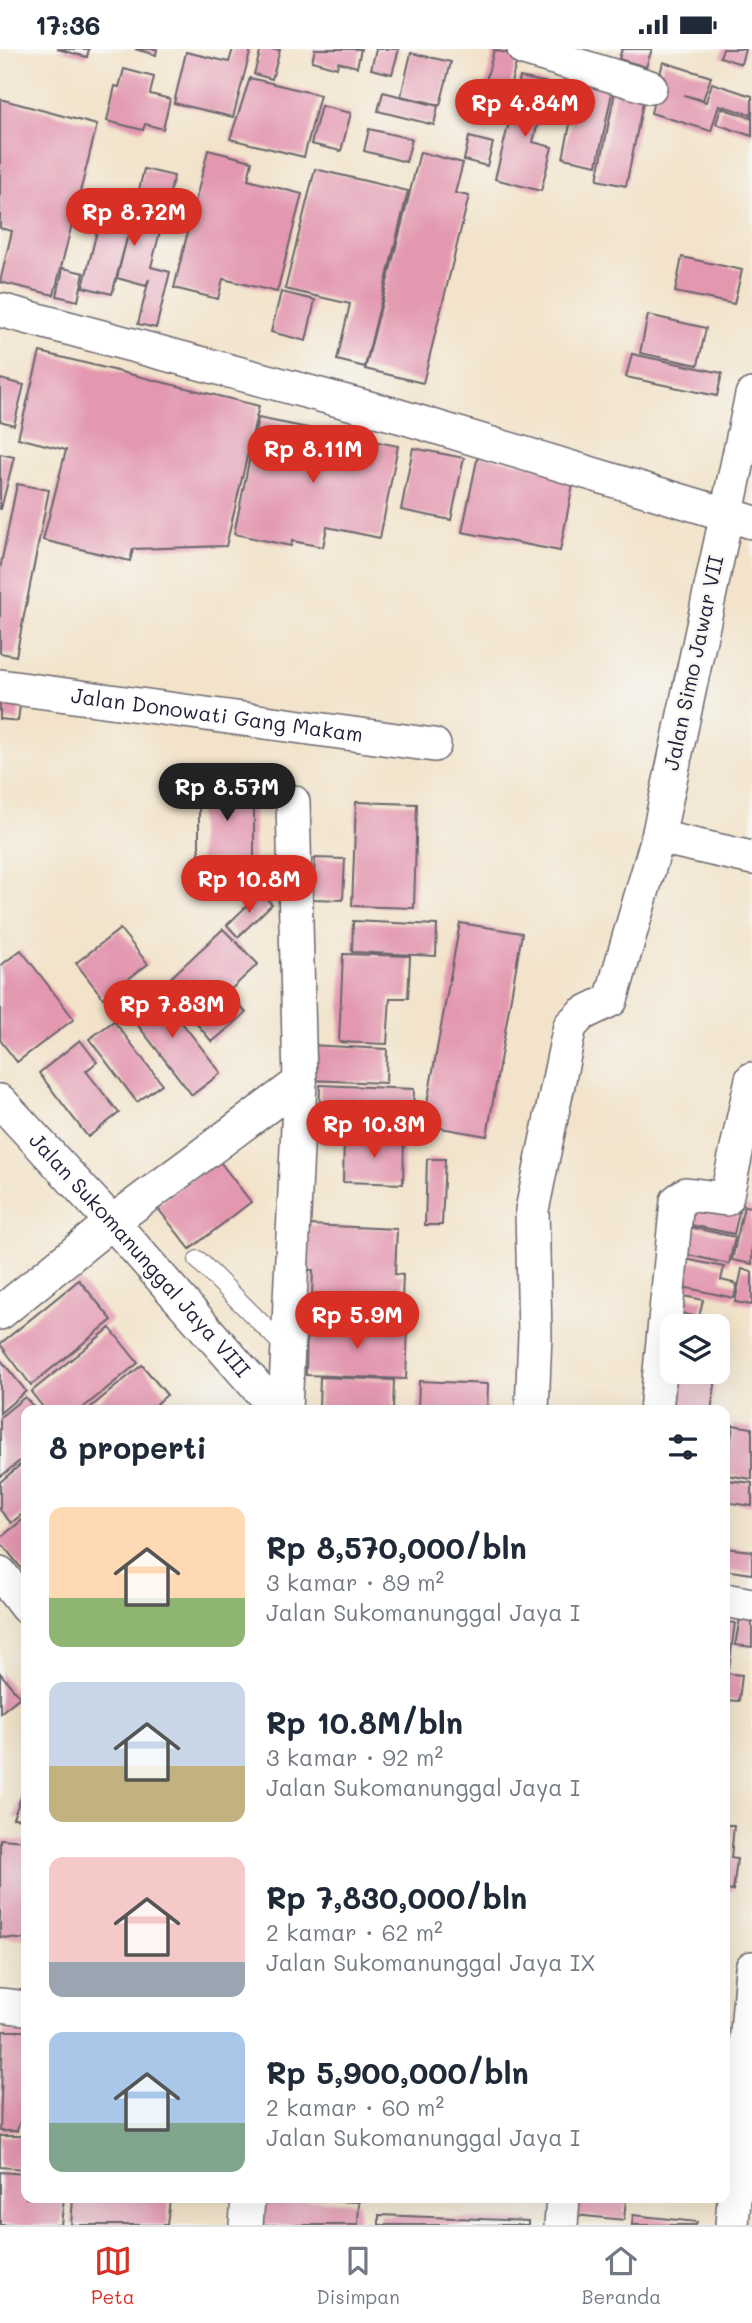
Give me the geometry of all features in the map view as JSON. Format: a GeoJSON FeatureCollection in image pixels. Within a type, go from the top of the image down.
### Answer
{"type":"FeatureCollection","features":[{"type":"Feature","properties":{"kind":"street"},"geometry":{"type":"LineString","coordinates":[[524,49],[650,87]]}},
{"type":"Feature","properties":{"kind":"street"},"geometry":{"type":"LineString","coordinates":[[0,310],[399,416],[738,519]]}},
{"type":"Feature","properties":{"kind":"street","name":"Jalan Simo Jawar VII"},"geometry":{"type":"LineString","coordinates":[[532,1405],[535,1334],[532,1210],[570,1026],[582,1014],[611,1000],[658,837],[738,519],[752,395]]}},
{"type":"Feature","properties":{"kind":"street","name":"Jalan Donowati Gang Makam"},"geometry":{"type":"LineString","coordinates":[[0,686],[434,744]]}},
{"type":"Feature","properties":{"kind":"street"},"geometry":{"type":"LineString","coordinates":[[285,1405],[300,1082],[293,802]]}},
{"type":"Feature","properties":{"kind":"street"},"geometry":{"type":"LineString","coordinates":[[658,837],[752,858]]}},
{"type":"Feature","properties":{"kind":"street"},"geometry":{"type":"LineString","coordinates":[[657,1405],[677,1201],[686,1194],[739,1202],[752,1079]]}},
{"type":"Feature","properties":{"kind":"street"},"geometry":{"type":"LineString","coordinates":[[0,1313],[112,1222],[300,1082]]}},
{"type":"Feature","properties":{"kind":"street","name":"Jalan Sukomanunggal Jaya VIII"},"geometry":{"type":"LineString","coordinates":[[0,1101],[112,1222],[273,1405]]}},
{"type":"Feature","properties":{"kind":"street"},"geometry":{"type":"LineString","coordinates":[[0,1573],[21,1600]]}},
{"type":"Feature","properties":{"kind":"street"},"geometry":{"type":"LineString","coordinates":[[730,1601],[752,1605]]}},
{"type":"Feature","properties":{"kind":"street"},"geometry":{"type":"LineString","coordinates":[[732,2225],[752,1968]]}},
{"type":"Feature","properties":{"kind":"street"},"geometry":{"type":"LineString","coordinates":[[0,2005],[21,2007]]}},
{"type":"Feature","properties":{"kind":"street"},"geometry":{"type":"LineString","coordinates":[[246,2225],[248,2203]]}},
{"type":"Feature","properties":{"kind":"street"},"geometry":{"type":"LineString","coordinates":[[561,2225],[563,2203]]}},
{"type":"Feature","properties":{"kind":"lane"},"geometry":{"type":"LineString","coordinates":[[198,1260],[289,1351]]}},
{"type":"Feature","properties":{"kind":"building"},"geometry":{"type":"Polygon","coordinates":[[[57,49],[89,49],[87,57],[57,49]]]}},
{"type":"Feature","properties":{"kind":"building"},"geometry":{"type":"Polygon","coordinates":[[[135,49],[157,49],[156,55],[135,49]]]}},
{"type":"Feature","properties":{"kind":"building"},"geometry":{"type":"Polygon","coordinates":[[[233,49],[251,49],[233,117],[174,103],[186,52],[229,62],[233,49]]]}},
{"type":"Feature","properties":{"kind":"building"},"geometry":{"type":"Polygon","coordinates":[[[261,49],[280,50],[272,79],[254,74],[261,49]]]}},
{"type":"Feature","properties":{"kind":"building"},"geometry":{"type":"Polygon","coordinates":[[[315,49],[361,49],[357,67],[338,62],[337,68],[312,61],[315,49]]]}},
{"type":"Feature","properties":{"kind":"building"},"geometry":{"type":"Polygon","coordinates":[[[376,49],[399,49],[392,74],[371,69],[376,49]]]}},
{"type":"Feature","properties":{"kind":"building"},"geometry":{"type":"Polygon","coordinates":[[[622,49],[652,49],[646,67],[619,59],[622,49]]]}},
{"type":"Feature","properties":{"kind":"building"},"geometry":{"type":"Polygon","coordinates":[[[723,49],[745,49],[741,64],[720,57],[723,49]]]}},
{"type":"Feature","properties":{"kind":"building"},"geometry":{"type":"Polygon","coordinates":[[[494,50],[518,56],[506,102],[482,96],[494,50]]]}},
{"type":"Feature","properties":{"kind":"building"},"geometry":{"type":"Polygon","coordinates":[[[411,53],[451,62],[440,105],[401,96],[411,53]]]}},
{"type":"Feature","properties":{"kind":"building"},"geometry":{"type":"Polygon","coordinates":[[[663,62],[711,77],[703,100],[684,95],[706,102],[712,83],[752,96],[752,115],[719,105],[711,131],[651,113],[663,62]]]}},
{"type":"Feature","properties":{"kind":"building"},"geometry":{"type":"Polygon","coordinates":[[[124,69],[154,77],[150,94],[170,99],[163,129],[145,124],[143,130],[107,121],[115,86],[119,87],[124,69]]]}},
{"type":"Feature","properties":{"kind":"building"},"geometry":{"type":"Polygon","coordinates":[[[520,77],[548,83],[533,142],[552,147],[541,191],[495,179],[520,77]]]}},
{"type":"Feature","properties":{"kind":"building"},"geometry":{"type":"Polygon","coordinates":[[[580,77],[614,83],[597,165],[563,158],[580,77]]]}},
{"type":"Feature","properties":{"kind":"building"},"geometry":{"type":"Polygon","coordinates":[[[250,78],[320,95],[304,157],[230,139],[250,78]]]}},
{"type":"Feature","properties":{"kind":"building"},"geometry":{"type":"Polygon","coordinates":[[[616,87],[645,93],[626,186],[597,180],[616,87]]]}},
{"type":"Feature","properties":{"kind":"building"},"geometry":{"type":"Polygon","coordinates":[[[383,92],[438,106],[434,125],[378,111],[383,92]]]}},
{"type":"Feature","properties":{"kind":"building"},"geometry":{"type":"Polygon","coordinates":[[[0,99],[97,125],[54,295],[0,282],[12,231],[0,228],[0,99]]]}},
{"type":"Feature","properties":{"kind":"building"},"geometry":{"type":"Polygon","coordinates":[[[321,106],[351,113],[341,151],[311,144],[321,106]]]}},
{"type":"Feature","properties":{"kind":"building"},"geometry":{"type":"Polygon","coordinates":[[[721,108],[752,118],[752,136],[716,124],[721,108]]]}},
{"type":"Feature","properties":{"kind":"building"},"geometry":{"type":"Polygon","coordinates":[[[369,129],[412,139],[406,162],[364,151],[369,129]]]}},
{"type":"Feature","properties":{"kind":"building"},"geometry":{"type":"Polygon","coordinates":[[[469,137],[493,143],[487,166],[464,160],[469,137]]]}},
{"type":"Feature","properties":{"kind":"building"},"geometry":{"type":"Polygon","coordinates":[[[208,150],[252,161],[248,180],[302,194],[277,292],[223,279],[218,299],[174,288],[208,150]]]}},
{"type":"Feature","properties":{"kind":"building"},"geometry":{"type":"Polygon","coordinates":[[[420,152],[463,163],[455,193],[469,196],[423,383],[365,369],[420,152]]]}},
{"type":"Feature","properties":{"kind":"building"},"geometry":{"type":"Polygon","coordinates":[[[144,169],[174,176],[151,267],[170,272],[156,328],[138,324],[149,279],[146,286],[117,278],[127,238],[112,294],[83,287],[100,219],[130,227],[144,169]]]}},
{"type":"Feature","properties":{"kind":"building"},"geometry":{"type":"Polygon","coordinates":[[[315,169],[408,191],[365,367],[337,360],[350,304],[285,289],[315,169]]]}},
{"type":"Feature","properties":{"kind":"building"},"geometry":{"type":"Polygon","coordinates":[[[682,257],[742,270],[734,304],[675,292],[682,257]]]}},
{"type":"Feature","properties":{"kind":"building"},"geometry":{"type":"Polygon","coordinates":[[[63,268],[84,273],[78,301],[57,296],[63,268]]]}},
{"type":"Feature","properties":{"kind":"building"},"geometry":{"type":"Polygon","coordinates":[[[281,292],[315,300],[306,341],[271,332],[281,292]]]}},
{"type":"Feature","properties":{"kind":"building"},"geometry":{"type":"Polygon","coordinates":[[[648,315],[706,328],[698,365],[640,353],[648,315]]]}},
{"type":"Feature","properties":{"kind":"building"},"geometry":{"type":"Polygon","coordinates":[[[40,352],[259,406],[226,546],[133,549],[130,561],[43,540],[66,450],[18,438],[40,352]]]}},
{"type":"Feature","properties":{"kind":"building"},"geometry":{"type":"Polygon","coordinates":[[[632,354],[722,373],[717,396],[626,377],[632,354]]]}},
{"type":"Feature","properties":{"kind":"building"},"geometry":{"type":"Polygon","coordinates":[[[0,379],[24,385],[14,425],[0,421],[0,379]]]}},
{"type":"Feature","properties":{"kind":"building"},"geometry":{"type":"Polygon","coordinates":[[[258,418],[398,446],[380,538],[327,527],[323,547],[292,541],[291,546],[234,534],[258,418]]]}},
{"type":"Feature","properties":{"kind":"building"},"geometry":{"type":"Polygon","coordinates":[[[413,448],[464,458],[451,520],[401,510],[413,448]]]}},
{"type":"Feature","properties":{"kind":"building"},"geometry":{"type":"Polygon","coordinates":[[[0,454],[14,457],[1,509],[0,509],[0,454]]]}},
{"type":"Feature","properties":{"kind":"building"},"geometry":{"type":"Polygon","coordinates":[[[478,455],[575,474],[560,551],[462,532],[478,455]]]}},
{"type":"Feature","properties":{"kind":"building"},"geometry":{"type":"Polygon","coordinates":[[[17,484],[49,490],[16,656],[0,653],[0,569],[17,484]]]}},
{"type":"Feature","properties":{"kind":"building"},"geometry":{"type":"Polygon","coordinates":[[[0,687],[22,690],[18,721],[0,719],[0,687]]]}},
{"type":"Feature","properties":{"kind":"building"},"geometry":{"type":"Polygon","coordinates":[[[199,786],[254,786],[254,860],[199,860],[199,786]]]}},
{"type":"Feature","properties":{"kind":"building"},"geometry":{"type":"Polygon","coordinates":[[[356,802],[417,804],[414,908],[352,906],[356,802]]]}},
{"type":"Feature","properties":{"kind":"building"},"geometry":{"type":"Polygon","coordinates":[[[315,858],[345,859],[343,900],[313,899],[315,858]]]}},
{"type":"Feature","properties":{"kind":"building"},"geometry":{"type":"Polygon","coordinates":[[[260,893],[272,904],[238,937],[227,925],[260,893]]]}},
{"type":"Feature","properties":{"kind":"building"},"geometry":{"type":"Polygon","coordinates":[[[353,921],[437,925],[436,956],[352,952],[353,921]]]}},
{"type":"Feature","properties":{"kind":"building"},"geometry":{"type":"Polygon","coordinates":[[[460,923],[522,933],[487,1136],[423,1125],[460,923]]]}},
{"type":"Feature","properties":{"kind":"building"},"geometry":{"type":"Polygon","coordinates":[[[120,929],[148,964],[103,998],[76,963],[120,929]]]}},
{"type":"Feature","properties":{"kind":"building"},"geometry":{"type":"Polygon","coordinates":[[[223,929],[258,964],[228,992],[246,1013],[212,1042],[164,984],[223,929]]]}},
{"type":"Feature","properties":{"kind":"building"},"geometry":{"type":"Polygon","coordinates":[[[21,950],[74,1019],[17,1062],[0,1040],[0,966],[21,950]]]}},
{"type":"Feature","properties":{"kind":"building"},"geometry":{"type":"Polygon","coordinates":[[[343,954],[410,956],[408,998],[390,998],[387,1044],[339,1042],[343,954]]]}},
{"type":"Feature","properties":{"kind":"building"},"geometry":{"type":"Polygon","coordinates":[[[152,984],[221,1073],[192,1095],[123,1006],[152,984]]]}},
{"type":"Feature","properties":{"kind":"building"},"geometry":{"type":"Polygon","coordinates":[[[114,1021],[162,1084],[137,1102],[89,1039],[114,1021]]]}},
{"type":"Feature","properties":{"kind":"building"},"geometry":{"type":"Polygon","coordinates":[[[80,1040],[97,1062],[86,1071],[119,1113],[88,1137],[39,1073],[80,1040]]]}},
{"type":"Feature","properties":{"kind":"building"},"geometry":{"type":"Polygon","coordinates":[[[308,1045],[387,1049],[386,1083],[307,1080],[308,1045]]]}},
{"type":"Feature","properties":{"kind":"building"},"geometry":{"type":"Polygon","coordinates":[[[320,1085],[414,1089],[412,1135],[319,1131],[320,1085]]]}},
{"type":"Feature","properties":{"kind":"building"},"geometry":{"type":"Polygon","coordinates":[[[344,1136],[404,1138],[403,1184],[343,1182],[344,1136]]]}},
{"type":"Feature","properties":{"kind":"building"},"geometry":{"type":"Polygon","coordinates":[[[217,1158],[251,1202],[190,1249],[156,1206],[217,1158]]]}},
{"type":"Feature","properties":{"kind":"building"},"geometry":{"type":"Polygon","coordinates":[[[427,1159],[445,1159],[442,1225],[425,1225],[427,1159]]]}},
{"type":"Feature","properties":{"kind":"building"},"geometry":{"type":"Polygon","coordinates":[[[687,1197],[740,1208],[734,1234],[681,1223],[687,1197]]]}},
{"type":"Feature","properties":{"kind":"building"},"geometry":{"type":"Polygon","coordinates":[[[744,1206],[752,1207],[752,1264],[732,1260],[744,1206]]]}},
{"type":"Feature","properties":{"kind":"building"},"geometry":{"type":"Polygon","coordinates":[[[309,1225],[397,1229],[395,1274],[403,1275],[401,1325],[311,1321],[313,1270],[308,1270],[309,1225]]]}},
{"type":"Feature","properties":{"kind":"building"},"geometry":{"type":"Polygon","coordinates":[[[681,1225],[735,1237],[729,1264],[675,1252],[681,1225]]]}},
{"type":"Feature","properties":{"kind":"building"},"geometry":{"type":"Polygon","coordinates":[[[680,1258],[724,1267],[721,1280],[737,1284],[734,1298],[673,1285],[680,1258]]]}},
{"type":"Feature","properties":{"kind":"building"},"geometry":{"type":"Polygon","coordinates":[[[742,1269],[752,1272],[752,1305],[735,1302],[742,1269]]]}},
{"type":"Feature","properties":{"kind":"building"},"geometry":{"type":"Polygon","coordinates":[[[79,1280],[112,1320],[31,1385],[0,1344],[79,1280]]]}},
{"type":"Feature","properties":{"kind":"building"},"geometry":{"type":"Polygon","coordinates":[[[674,1294],[703,1300],[700,1314],[670,1311],[674,1294]]]}},
{"type":"Feature","properties":{"kind":"building"},"geometry":{"type":"Polygon","coordinates":[[[307,1323],[408,1327],[406,1379],[306,1375],[307,1323]]]}},
{"type":"Feature","properties":{"kind":"building"},"geometry":{"type":"Polygon","coordinates":[[[110,1328],[138,1363],[86,1405],[41,1405],[31,1392],[110,1328]]]}},
{"type":"Feature","properties":{"kind":"building"},"geometry":{"type":"Polygon","coordinates":[[[0,1359],[26,1391],[0,1413],[0,1359]]]}},
{"type":"Feature","properties":{"kind":"building"},"geometry":{"type":"Polygon","coordinates":[[[142,1365],[167,1395],[155,1405],[93,1405],[142,1365]]]}},
{"type":"Feature","properties":{"kind":"building"},"geometry":{"type":"Polygon","coordinates":[[[320,1377],[394,1380],[393,1405],[319,1405],[320,1377]]]}},
{"type":"Feature","properties":{"kind":"building"},"geometry":{"type":"Polygon","coordinates":[[[419,1381],[488,1384],[487,1405],[418,1405],[419,1381]]]}},
{"type":"Feature","properties":{"kind":"building"},"geometry":{"type":"Polygon","coordinates":[[[668,1384],[715,1384],[712,1405],[661,1405],[668,1384]]]}},
{"type":"Feature","properties":{"kind":"building"},"geometry":{"type":"Polygon","coordinates":[[[25,1397],[32,1405],[21,1405],[21,1460],[0,1477],[0,1417],[25,1397]]]}},
{"type":"Feature","properties":{"kind":"building"},"geometry":{"type":"Polygon","coordinates":[[[733,1425],[752,1428],[752,1479],[730,1476],[733,1425]]]}},
{"type":"Feature","properties":{"kind":"building"},"geometry":{"type":"Polygon","coordinates":[[[21,1464],[21,1515],[11,1523],[0,1510],[0,1482],[21,1464]]]}},
{"type":"Feature","properties":{"kind":"building"},"geometry":{"type":"Polygon","coordinates":[[[730,1480],[752,1483],[752,1506],[730,1503],[730,1480]]]}},
{"type":"Feature","properties":{"kind":"building"},"geometry":{"type":"Polygon","coordinates":[[[21,1521],[21,1568],[0,1542],[0,1538],[21,1521]]]}},
{"type":"Feature","properties":{"kind":"building"},"geometry":{"type":"Polygon","coordinates":[[[730,1549],[752,1551],[752,1574],[730,1571],[730,1549]]]}},
{"type":"Feature","properties":{"kind":"building"},"geometry":{"type":"Polygon","coordinates":[[[742,1607],[752,1608],[752,1647],[735,1645],[742,1607]]]}},
{"type":"Feature","properties":{"kind":"building"},"geometry":{"type":"Polygon","coordinates":[[[730,1623],[735,1623],[730,1660],[730,1623]]]}},
{"type":"Feature","properties":{"kind":"building"},"geometry":{"type":"Polygon","coordinates":[[[0,1673],[20,1697],[0,1713],[0,1673]]]}},
{"type":"Feature","properties":{"kind":"building"},"geometry":{"type":"Polygon","coordinates":[[[730,1674],[742,1675],[739,1701],[730,1700],[730,1674]]]}},
{"type":"Feature","properties":{"kind":"building"},"geometry":{"type":"Polygon","coordinates":[[[21,1797],[21,1819],[13,1818],[21,1797]]]}},
{"type":"Feature","properties":{"kind":"building"},"geometry":{"type":"Polygon","coordinates":[[[730,1825],[734,1825],[731,1858],[737,1859],[733,1891],[730,1891],[730,1825]]]}},
{"type":"Feature","properties":{"kind":"building"},"geometry":{"type":"Polygon","coordinates":[[[0,1839],[21,1841],[21,1939],[0,1937],[0,1839]]]}},
{"type":"Feature","properties":{"kind":"building"},"geometry":{"type":"Polygon","coordinates":[[[3,2031],[21,2031],[21,2117],[17,2131],[0,2131],[3,2031]]]}},
{"type":"Feature","properties":{"kind":"building"},"geometry":{"type":"Polygon","coordinates":[[[0,2136],[21,2136],[21,2169],[0,2167],[0,2136]]]}},
{"type":"Feature","properties":{"kind":"building"},"geometry":{"type":"Polygon","coordinates":[[[0,2172],[21,2174],[21,2203],[63,2203],[61,2225],[0,2225],[0,2172]]]}},
{"type":"Feature","properties":{"kind":"building"},"geometry":{"type":"Polygon","coordinates":[[[73,2203],[169,2203],[167,2225],[71,2225],[73,2203]]]}},
{"type":"Feature","properties":{"kind":"building"},"geometry":{"type":"Polygon","coordinates":[[[258,2203],[359,2203],[358,2225],[257,2225],[258,2203]]]}},
{"type":"Feature","properties":{"kind":"building"},"geometry":{"type":"Polygon","coordinates":[[[576,2203],[626,2203],[624,2220],[575,2215],[576,2203]]]}},
{"type":"Feature","properties":{"kind":"building"},"geometry":{"type":"Polygon","coordinates":[[[379,2215],[528,2221],[528,2225],[379,2225],[379,2215]]]}},
{"type":"Feature","properties":{"kind":"building"},"geometry":{"type":"Polygon","coordinates":[[[633,2215],[697,2222],[696,2225],[632,2225],[633,2215]]]}}]}
